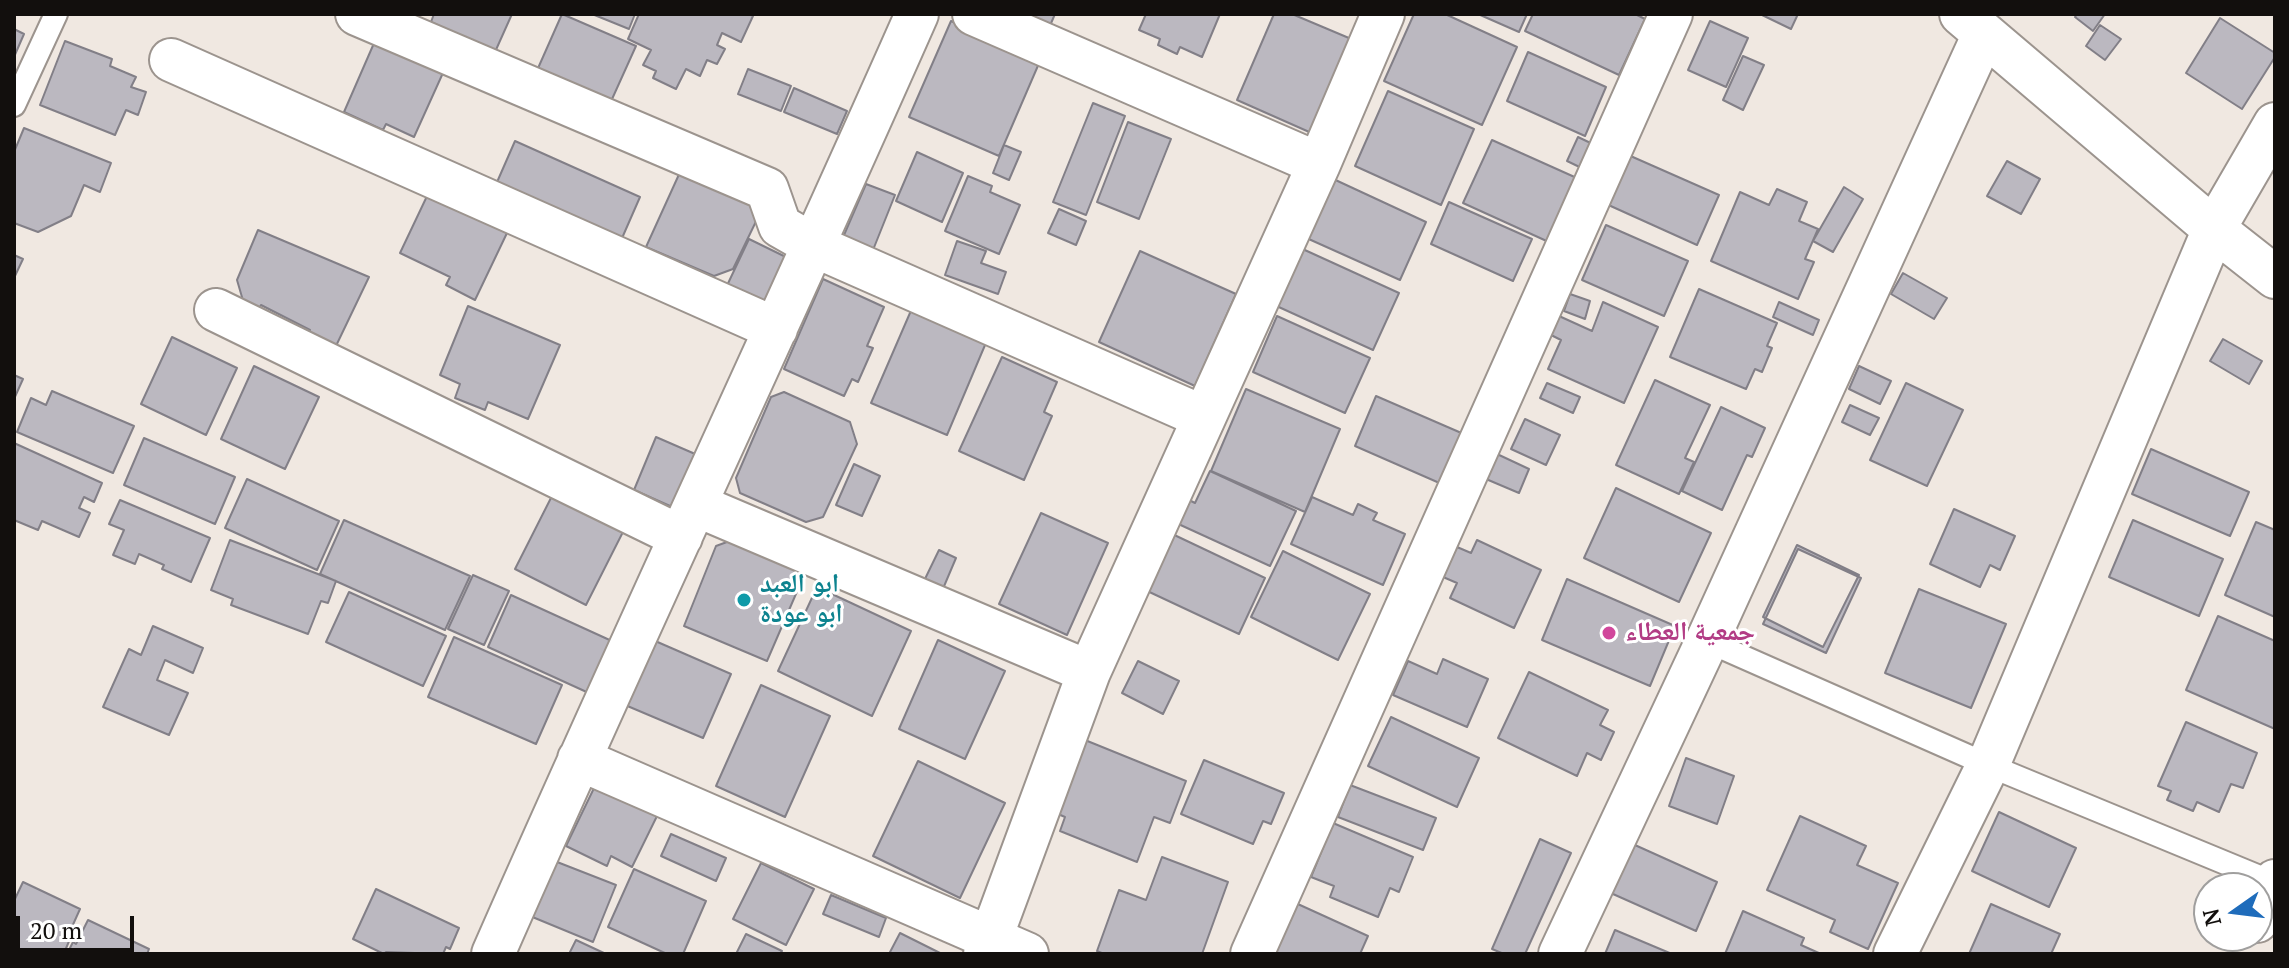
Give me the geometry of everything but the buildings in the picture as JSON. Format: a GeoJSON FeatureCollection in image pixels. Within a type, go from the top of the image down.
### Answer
{"type":"FeatureCollection","features":[{"type":"Feature","properties":{"kind":"street"},"geometry":{"type":"LineString","coordinates":[[357,14],[767,189],[780,226],[815,246],[1203,417]]}},
{"type":"Feature","properties":{"kind":"street"},"geometry":{"type":"LineString","coordinates":[[493,954],[579,759],[815,246],[917,14]]}},
{"type":"Feature","properties":{"kind":"street"},"geometry":{"type":"LineString","coordinates":[[974,14],[1319,164]]}},
{"type":"Feature","properties":{"kind":"street"},"geometry":{"type":"LineString","coordinates":[[579,759],[1001,949],[1089,672],[1319,164],[1383,14]]}},
{"type":"Feature","properties":{"kind":"street"},"geometry":{"type":"LineString","coordinates":[[1252,954],[1671,14]]}},
{"type":"Feature","properties":{"kind":"street"},"geometry":{"type":"LineString","coordinates":[[1560,954],[1707,641],[1973,24],[2275,277]]}},
{"type":"Feature","properties":{"kind":"street"},"geometry":{"type":"LineString","coordinates":[[171,60],[776,329]]}},
{"type":"Feature","properties":{"kind":"street"},"geometry":{"type":"LineString","coordinates":[[1895,954],[1988,765],[2214,229],[2275,124]]}},
{"type":"Feature","properties":{"kind":"street"},"geometry":{"type":"LineString","coordinates":[[216,310],[688,521],[1089,672]]}},
{"type":"Feature","properties":{"kind":"lane"},"geometry":{"type":"LineString","coordinates":[[14,105],[56,14]]}},
{"type":"Feature","properties":{"kind":"lane"},"geometry":{"type":"LineString","coordinates":[[1707,641],[1988,765],[2274,882]]}},
{"type":"Feature","properties":{"kind":"place","name":"ابو العبد ابو عودة"},"geometry":{"type":"Point","coordinates":[744,600]}},
{"type":"Feature","properties":{"kind":"place","name":"جمعية العطاء"},"geometry":{"type":"Point","coordinates":[1609,633]}}]}
